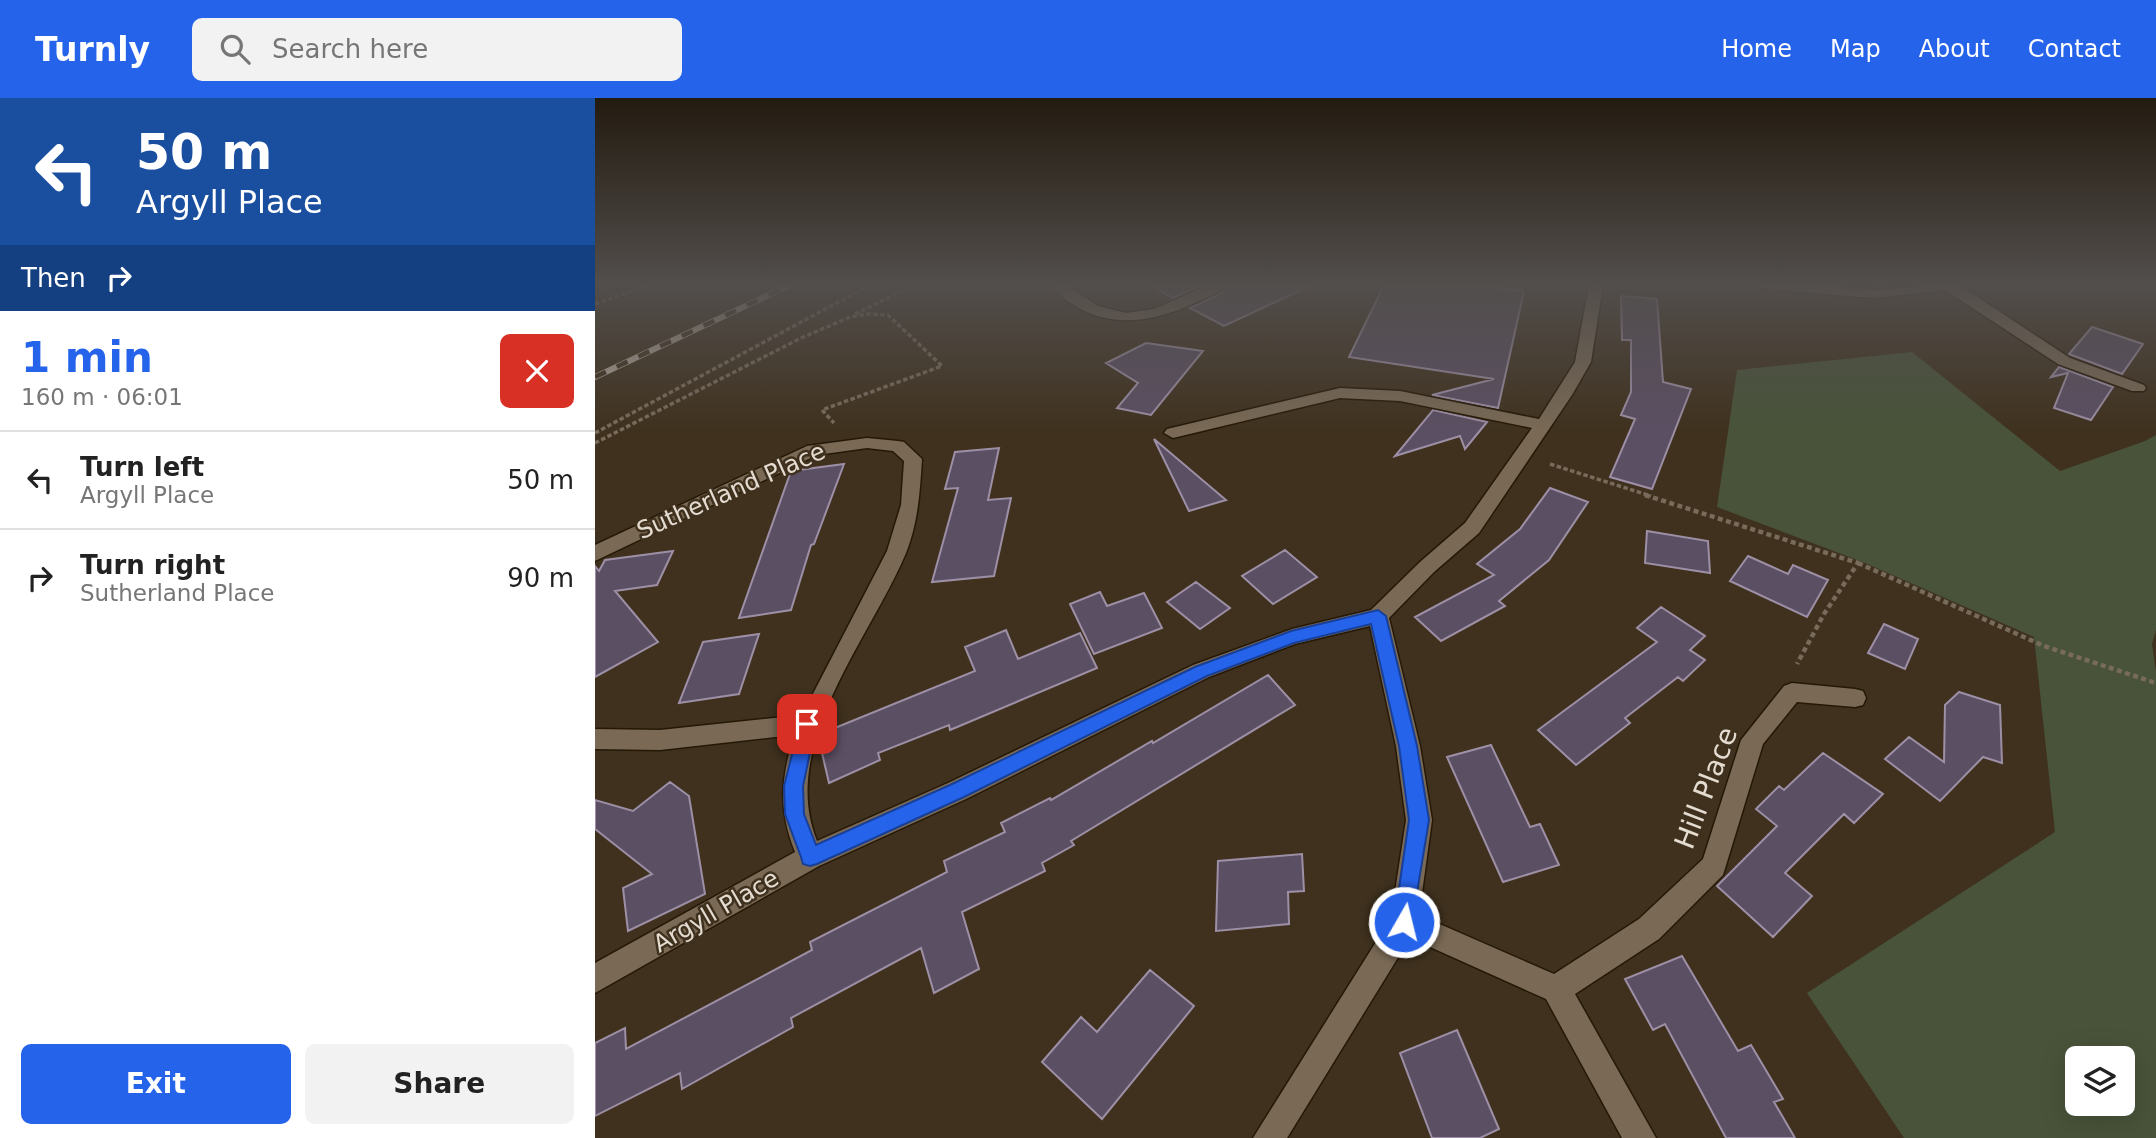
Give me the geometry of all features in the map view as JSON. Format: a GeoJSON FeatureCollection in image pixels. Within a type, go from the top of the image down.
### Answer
{"type":"FeatureCollection","features":[{"type":"Feature","properties":{"kind":"street"},"geometry":{"type":"LineString","coordinates":[[1269,1138],[1404,922],[1419,820],[1408,746],[1378,616],[1427,567],[1472,528],[1564,395],[1583,362],[1588,334]]}},
{"type":"Feature","properties":{"kind":"street"},"geometry":{"type":"LineString","coordinates":[[2023,334],[2064,360],[2138,388]]}},
{"type":"Feature","properties":{"kind":"street"},"geometry":{"type":"LineString","coordinates":[[1174,433],[1340,393],[1399,396],[1541,425]]}},
{"type":"Feature","properties":{"kind":"street","name":"Sutherland Place"},"geometry":{"type":"LineString","coordinates":[[595,555],[813,450],[867,443],[898,446],[913,459],[914,471],[905,526],[875,601],[807,724],[794,786],[795,814],[810,857]]}},
{"type":"Feature","properties":{"kind":"street","name":"Argyll Place"},"geometry":{"type":"LineString","coordinates":[[595,979],[810,857],[957,791],[1201,671],[1291,637],[1378,616]]}},
{"type":"Feature","properties":{"kind":"street"},"geometry":{"type":"LineString","coordinates":[[1792,692],[1855,698]]}},
{"type":"Feature","properties":{"kind":"street","name":"Hill Place"},"geometry":{"type":"LineString","coordinates":[[1556,989],[1649,929],[1714,866],[1753,740],[1792,692]]}},
{"type":"Feature","properties":{"kind":"street"},"geometry":{"type":"LineString","coordinates":[[595,738],[660,740],[807,724]]}},
{"type":"Feature","properties":{"kind":"street"},"geometry":{"type":"LineString","coordinates":[[1404,922],[1556,989],[1640,1138]]}},
{"type":"Feature","properties":{"kind":"path"},"geometry":{"type":"LineString","coordinates":[[595,433],[776,334]]}},
{"type":"Feature","properties":{"kind":"path"},"geometry":{"type":"LineString","coordinates":[[595,443],[812,334]]}},
{"type":"Feature","properties":{"kind":"path"},"geometry":{"type":"LineString","coordinates":[[832,446],[837,426],[822,410],[942,366],[908,334]]}},
{"type":"Feature","properties":{"kind":"path"},"geometry":{"type":"LineString","coordinates":[[1522,456],[1859,563],[2044,646],[2156,683]]}},
{"type":"Feature","properties":{"kind":"path"},"geometry":{"type":"LineString","coordinates":[[1792,692],[1798,659],[1859,563]]}},
{"type":"Feature","properties":{"kind":"green space"},"geometry":{"type":"Polygon","coordinates":[[[1912,352],[2060,471],[2156,435],[2156,630],[2152,644],[2156,672],[2156,1138],[1904,1138],[1807,993],[2055,832],[2034,637],[1865,563],[1717,507],[1737,370],[1912,352]]]}},
{"type":"Feature","properties":{"kind":"building"},"geometry":{"type":"Polygon","coordinates":[[[1360,334],[1515,334],[1498,408],[1432,395],[1494,379],[1349,357],[1360,334]]]}},
{"type":"Feature","properties":{"kind":"building"},"geometry":{"type":"Polygon","coordinates":[[[1622,334],[1659,334],[1663,382],[1691,389],[1652,489],[1610,477],[1635,419],[1621,415],[1631,392],[1631,340],[1622,340],[1622,334]]]}},
{"type":"Feature","properties":{"kind":"building"},"geometry":{"type":"Polygon","coordinates":[[[2086,334],[2112,334],[2143,344],[2122,374],[2069,354],[2086,334]]]}},
{"type":"Feature","properties":{"kind":"building"},"geometry":{"type":"Polygon","coordinates":[[[1146,343],[1203,351],[1151,415],[1117,408],[1138,383],[1106,363],[1146,343]]]}},
{"type":"Feature","properties":{"kind":"building"},"geometry":{"type":"Polygon","coordinates":[[[2059,367],[2113,387],[2091,420],[2054,408],[2068,373],[2051,377],[2059,367]]]}},
{"type":"Feature","properties":{"kind":"building"},"geometry":{"type":"Polygon","coordinates":[[[1433,410],[1487,422],[1465,449],[1460,436],[1395,456],[1433,410]]]}},
{"type":"Feature","properties":{"kind":"building"},"geometry":{"type":"Polygon","coordinates":[[[1154,439],[1226,500],[1189,511],[1154,439]]]}},
{"type":"Feature","properties":{"kind":"building"},"geometry":{"type":"Polygon","coordinates":[[[999,448],[988,500],[1011,498],[994,576],[932,582],[958,488],[945,489],[955,452],[999,448]]]}},
{"type":"Feature","properties":{"kind":"building"},"geometry":{"type":"Polygon","coordinates":[[[844,464],[814,544],[811,545],[791,610],[739,618],[791,471],[844,464]]]}},
{"type":"Feature","properties":{"kind":"building"},"geometry":{"type":"Polygon","coordinates":[[[1550,488],[1588,502],[1549,560],[1499,601],[1505,606],[1441,641],[1415,617],[1494,575],[1477,564],[1520,529],[1550,488]]]}},
{"type":"Feature","properties":{"kind":"building"},"geometry":{"type":"Polygon","coordinates":[[[1647,531],[1708,541],[1710,573],[1645,563],[1647,531]]]}},
{"type":"Feature","properties":{"kind":"building"},"geometry":{"type":"Polygon","coordinates":[[[1285,550],[1317,577],[1273,604],[1242,576],[1285,550]]]}},
{"type":"Feature","properties":{"kind":"building"},"geometry":{"type":"Polygon","coordinates":[[[673,551],[657,585],[615,591],[658,642],[595,677],[595,566],[599,571],[605,560],[673,551]]]}},
{"type":"Feature","properties":{"kind":"building"},"geometry":{"type":"Polygon","coordinates":[[[1748,556],[1788,574],[1793,565],[1828,580],[1807,617],[1730,581],[1748,556]]]}},
{"type":"Feature","properties":{"kind":"building"},"geometry":{"type":"Polygon","coordinates":[[[1196,582],[1230,608],[1200,629],[1167,602],[1196,582]]]}},
{"type":"Feature","properties":{"kind":"building"},"geometry":{"type":"Polygon","coordinates":[[[1100,592],[1107,606],[1144,593],[1162,628],[1094,654],[1070,604],[1100,592]]]}},
{"type":"Feature","properties":{"kind":"building"},"geometry":{"type":"Polygon","coordinates":[[[1661,607],[1705,636],[1690,650],[1705,660],[1683,681],[1678,677],[1625,718],[1630,723],[1576,765],[1538,730],[1657,642],[1637,628],[1661,607]]]}},
{"type":"Feature","properties":{"kind":"building"},"geometry":{"type":"Polygon","coordinates":[[[1884,624],[1918,639],[1905,669],[1868,653],[1884,624]]]}},
{"type":"Feature","properties":{"kind":"building"},"geometry":{"type":"Polygon","coordinates":[[[1006,630],[1018,659],[1080,633],[1097,668],[950,730],[949,725],[878,753],[880,760],[829,783],[820,734],[975,671],[965,647],[1006,630]]]}},
{"type":"Feature","properties":{"kind":"building"},"geometry":{"type":"Polygon","coordinates":[[[759,634],[739,694],[679,703],[703,642],[759,634]]]}},
{"type":"Feature","properties":{"kind":"building"},"geometry":{"type":"Polygon","coordinates":[[[1268,675],[1295,705],[1071,841],[1074,845],[1042,863],[1045,871],[962,912],[979,969],[934,993],[921,948],[791,1018],[793,1027],[682,1089],[680,1073],[595,1116],[595,1043],[625,1028],[626,1049],[812,950],[810,942],[947,872],[944,861],[1005,832],[1001,823],[1050,798],[1051,800],[1268,675]]]}},
{"type":"Feature","properties":{"kind":"building"},"geometry":{"type":"Polygon","coordinates":[[[1959,692],[2000,705],[2002,763],[1983,757],[1940,801],[1885,759],[1909,737],[1944,762],[1945,705],[1959,692]]]}},
{"type":"Feature","properties":{"kind":"building"},"geometry":{"type":"Polygon","coordinates":[[[1491,745],[1530,827],[1540,824],[1559,865],[1503,882],[1447,757],[1491,745]]]}},
{"type":"Feature","properties":{"kind":"building"},"geometry":{"type":"Polygon","coordinates":[[[1823,753],[1883,794],[1854,823],[1844,814],[1785,873],[1812,896],[1773,937],[1717,886],[1777,826],[1756,809],[1779,786],[1784,790],[1823,753]]]}},
{"type":"Feature","properties":{"kind":"building"},"geometry":{"type":"Polygon","coordinates":[[[670,782],[689,796],[705,894],[628,931],[623,888],[652,874],[595,829],[595,800],[633,811],[670,782]]]}},
{"type":"Feature","properties":{"kind":"building"},"geometry":{"type":"Polygon","coordinates":[[[1302,854],[1304,891],[1288,892],[1289,924],[1216,931],[1218,861],[1302,854]]]}},
{"type":"Feature","properties":{"kind":"building"},"geometry":{"type":"Polygon","coordinates":[[[1682,956],[1738,1051],[1751,1045],[1783,1099],[1774,1102],[1795,1138],[1726,1138],[1665,1024],[1653,1030],[1625,979],[1682,956]]]}},
{"type":"Feature","properties":{"kind":"building"},"geometry":{"type":"Polygon","coordinates":[[[1150,970],[1194,1006],[1102,1119],[1042,1062],[1081,1017],[1097,1032],[1150,970]]]}},
{"type":"Feature","properties":{"kind":"building"},"geometry":{"type":"Polygon","coordinates":[[[1457,1030],[1499,1129],[1480,1138],[1432,1138],[1400,1053],[1457,1030]]]}},
{"type":"Feature","properties":{"kind":"railway"},"geometry":{"type":"LineString","coordinates":[[595,377],[687,334]]}},
{"type":"Feature","properties":{"kind":"route"},"geometry":{"type":"LineString","coordinates":[[807,724],[794,786],[795,814],[810,857],[957,791],[1201,671],[1291,637],[1378,616],[1408,746],[1419,820],[1404,922]]}}]}
